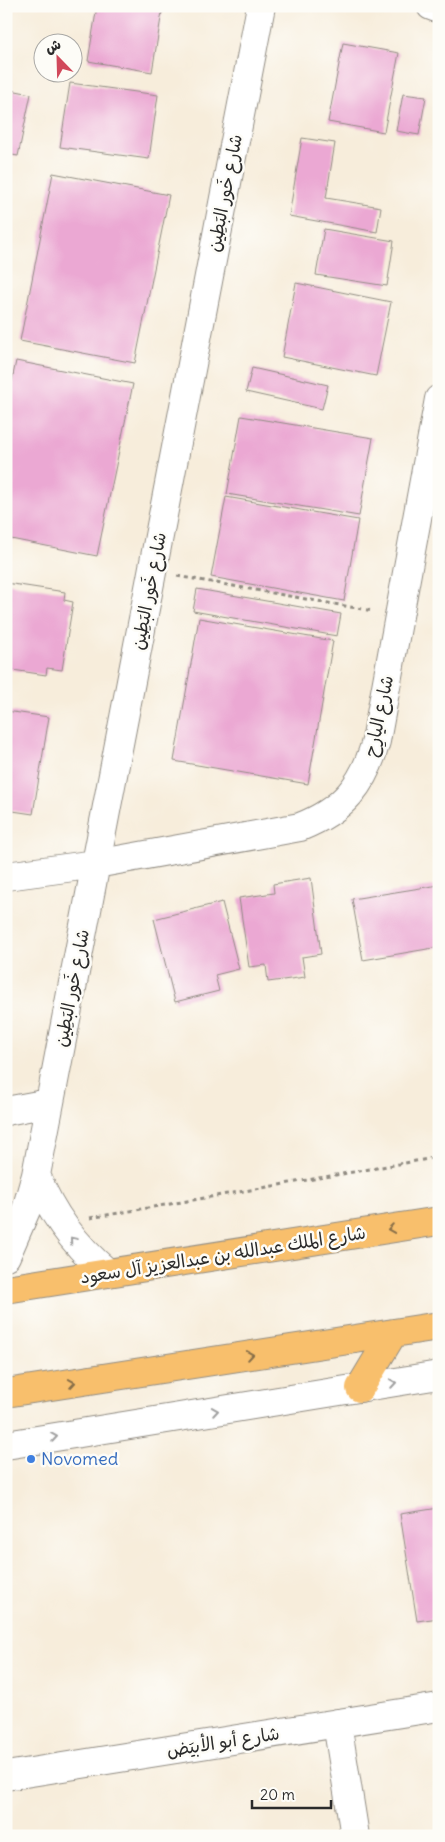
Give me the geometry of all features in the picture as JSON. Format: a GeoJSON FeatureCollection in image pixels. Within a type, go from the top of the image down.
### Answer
{"type":"FeatureCollection","features":[{"type":"Feature","properties":{"kind":"main road","name":"شارع الملك عبدالله بن عبدالعزيز آل سعود"},"geometry":{"type":"LineString","coordinates":[[6,1289],[439,1222]]}},
{"type":"Feature","properties":{"kind":"main road"},"geometry":{"type":"LineString","coordinates":[[6,1393],[439,1326]]}},
{"type":"Feature","properties":{"kind":"main road"},"geometry":{"type":"LineString","coordinates":[[360,1388],[393,1333]]}},
{"type":"Feature","properties":{"kind":"street","name":"شارع خَور البَطِين"},"geometry":{"type":"LineString","coordinates":[[6,1256],[26,1210],[36,1175],[261,6]]}},
{"type":"Feature","properties":{"kind":"street"},"geometry":{"type":"LineString","coordinates":[[431,6],[439,9]]}},
{"type":"Feature","properties":{"kind":"street","name":"شارع اليارِح"},"geometry":{"type":"LineString","coordinates":[[6,876],[96,864],[300,827],[331,812],[356,788],[372,758],[376,741],[439,399]]}},
{"type":"Feature","properties":{"kind":"street"},"geometry":{"type":"LineString","coordinates":[[6,1111],[49,1104]]}},
{"type":"Feature","properties":{"kind":"street"},"geometry":{"type":"LineString","coordinates":[[36,1175],[50,1208],[60,1223],[82,1250],[108,1273]]}},
{"type":"Feature","properties":{"kind":"street"},"geometry":{"type":"LineString","coordinates":[[6,1445],[439,1375]]}},
{"type":"Feature","properties":{"kind":"street","name":"شارع أبو الأبيَض"},"geometry":{"type":"LineString","coordinates":[[6,1776],[439,1706]]}},
{"type":"Feature","properties":{"kind":"street"},"geometry":{"type":"LineString","coordinates":[[337,1723],[355,1836]]}},
{"type":"Feature","properties":{"kind":"path"},"geometry":{"type":"LineString","coordinates":[[152,572],[399,616]]}},
{"type":"Feature","properties":{"kind":"path"},"geometry":{"type":"LineString","coordinates":[[60,1223],[439,1157]]}},
{"type":"Feature","properties":{"kind":"building"},"geometry":{"type":"Polygon","coordinates":[[[97,6],[163,6],[152,72],[88,61],[97,6]]]}},
{"type":"Feature","properties":{"kind":"building"},"geometry":{"type":"Polygon","coordinates":[[[343,43],[399,53],[384,132],[328,122],[343,43]]]}},
{"type":"Feature","properties":{"kind":"building"},"geometry":{"type":"Polygon","coordinates":[[[70,83],[158,95],[149,159],[60,147],[70,83]]]}},
{"type":"Feature","properties":{"kind":"building"},"geometry":{"type":"Polygon","coordinates":[[[6,89],[31,94],[18,156],[6,154],[6,89]]]}},
{"type":"Feature","properties":{"kind":"building"},"geometry":{"type":"Polygon","coordinates":[[[403,94],[426,97],[419,135],[396,131],[403,94]]]}},
{"type":"Feature","properties":{"kind":"building"},"geometry":{"type":"Polygon","coordinates":[[[302,138],[335,143],[326,198],[381,207],[377,232],[289,216],[302,138]]]}},
{"type":"Feature","properties":{"kind":"building"},"geometry":{"type":"Polygon","coordinates":[[[53,173],[169,195],[135,363],[20,341],[53,173]]]}},
{"type":"Feature","properties":{"kind":"building"},"geometry":{"type":"Polygon","coordinates":[[[324,229],[394,241],[387,286],[316,275],[324,229]]]}},
{"type":"Feature","properties":{"kind":"building"},"geometry":{"type":"Polygon","coordinates":[[[296,283],[391,302],[376,376],[282,357],[296,283]]]}},
{"type":"Feature","properties":{"kind":"building"},"geometry":{"type":"Polygon","coordinates":[[[16,361],[133,384],[97,556],[6,538],[6,409],[16,361]]]}},
{"type":"Feature","properties":{"kind":"building"},"geometry":{"type":"Polygon","coordinates":[[[252,368],[328,385],[322,409],[246,392],[252,368]]]}},
{"type":"Feature","properties":{"kind":"building"},"geometry":{"type":"Polygon","coordinates":[[[241,416],[373,438],[359,516],[227,494],[241,416]]]}},
{"type":"Feature","properties":{"kind":"building"},"geometry":{"type":"Polygon","coordinates":[[[226,497],[358,520],[344,601],[211,577],[226,497]]]}},
{"type":"Feature","properties":{"kind":"building"},"geometry":{"type":"Polygon","coordinates":[[[6,583],[65,592],[64,600],[73,602],[62,670],[47,668],[46,675],[6,669],[6,583]]]}},
{"type":"Feature","properties":{"kind":"building"},"geometry":{"type":"Polygon","coordinates":[[[197,589],[341,614],[337,636],[193,611],[197,589]]]}},
{"type":"Feature","properties":{"kind":"building"},"geometry":{"type":"Polygon","coordinates":[[[199,618],[333,641],[308,784],[174,761],[199,618]]]}},
{"type":"Feature","properties":{"kind":"building"},"geometry":{"type":"Polygon","coordinates":[[[6,711],[49,717],[33,814],[6,810],[6,711]]]}},
{"type":"Feature","properties":{"kind":"building"},"geometry":{"type":"Polygon","coordinates":[[[311,878],[321,954],[302,957],[305,977],[268,982],[266,965],[249,967],[239,898],[274,893],[273,884],[311,878]]]}},
{"type":"Feature","properties":{"kind":"building"},"geometry":{"type":"Polygon","coordinates":[[[439,885],[439,947],[363,960],[352,899],[439,885]]]}},
{"type":"Feature","properties":{"kind":"building"},"geometry":{"type":"Polygon","coordinates":[[[222,902],[239,969],[215,975],[219,991],[175,1002],[154,919],[222,902]]]}},
{"type":"Feature","properties":{"kind":"building"},"geometry":{"type":"Polygon","coordinates":[[[439,1508],[439,1618],[417,1621],[400,1514],[439,1508]]]}},
{"type":"Feature","properties":{"kind":"place","name":"Novomed"},"geometry":{"type":"Point","coordinates":[31,1459]}}]}
